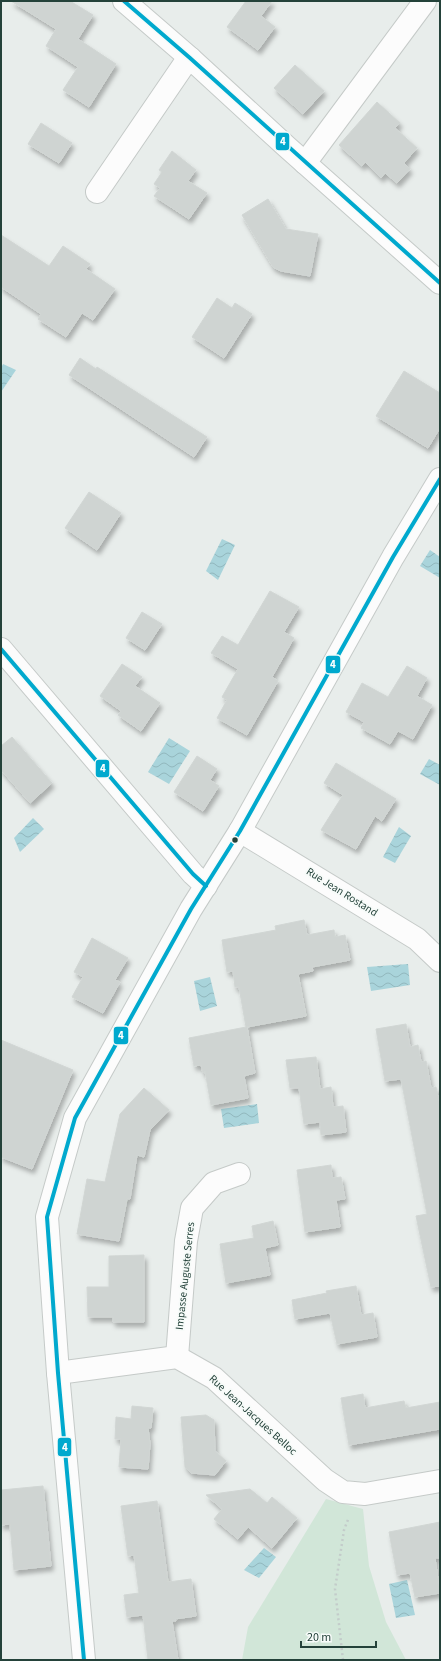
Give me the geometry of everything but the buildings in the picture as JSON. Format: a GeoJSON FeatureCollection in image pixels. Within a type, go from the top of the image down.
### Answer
{"type":"FeatureCollection","features":[{"type":"Feature","properties":{"kind":"street"},"geometry":{"type":"LineString","coordinates":[[124,1],[190,58],[440,283]]}},
{"type":"Feature","properties":{"kind":"street"},"geometry":{"type":"LineString","coordinates":[[305,163],[426,1]]}},
{"type":"Feature","properties":{"kind":"street"},"geometry":{"type":"LineString","coordinates":[[97,192],[190,58]]}},
{"type":"Feature","properties":{"kind":"street"},"geometry":{"type":"LineString","coordinates":[[84,1660],[58,1373],[47,1217],[75,1118],[206,886],[240,831],[393,557],[440,479]]}},
{"type":"Feature","properties":{"kind":"street"},"geometry":{"type":"LineString","coordinates":[[1,650],[193,874],[206,886]]}},
{"type":"Feature","properties":{"kind":"street","name":"Rue Jean Rostand"},"geometry":{"type":"LineString","coordinates":[[240,831],[273,849],[417,939],[440,961]]}},
{"type":"Feature","properties":{"kind":"street","name":"Impasse Auguste Serres"},"geometry":{"type":"LineString","coordinates":[[177,1357],[186,1241],[192,1208],[214,1183],[239,1174]]}},
{"type":"Feature","properties":{"kind":"street"},"geometry":{"type":"LineString","coordinates":[[58,1373],[177,1357]]}},
{"type":"Feature","properties":{"kind":"street","name":"Rue Jean-Jacques Belloc"},"geometry":{"type":"LineString","coordinates":[[177,1357],[214,1378],[325,1480],[343,1492],[365,1494],[440,1481]]}},
{"type":"Feature","properties":{"kind":"path"},"geometry":{"type":"LineString","coordinates":[[343,1660],[335,1589],[344,1530],[357,1494]]}},
{"type":"Feature","properties":{"kind":"green space"},"geometry":{"type":"Polygon","coordinates":[[[326,1499],[363,1509],[369,1566],[386,1622],[406,1660],[242,1660],[248,1627],[326,1499]]]}},
{"type":"Feature","properties":{"kind":"water"},"geometry":{"type":"Polygon","coordinates":[[[3,364],[16,370],[1,392],[1,368],[3,364]]]}},
{"type":"Feature","properties":{"kind":"water"},"geometry":{"type":"Polygon","coordinates":[[[222,539],[235,545],[218,580],[206,571],[222,539]]]}},
{"type":"Feature","properties":{"kind":"water"},"geometry":{"type":"Polygon","coordinates":[[[430,550],[440,557],[440,578],[420,566],[430,550]]]}},
{"type":"Feature","properties":{"kind":"water"},"geometry":{"type":"Polygon","coordinates":[[[169,738],[190,751],[169,784],[148,772],[169,738]]]}},
{"type":"Feature","properties":{"kind":"water"},"geometry":{"type":"Polygon","coordinates":[[[429,759],[440,765],[440,785],[420,774],[429,759]]]}},
{"type":"Feature","properties":{"kind":"water"},"geometry":{"type":"Polygon","coordinates":[[[33,818],[44,829],[20,852],[14,838],[33,818]]]}},
{"type":"Feature","properties":{"kind":"water"},"geometry":{"type":"Polygon","coordinates":[[[399,827],[411,836],[395,863],[383,857],[399,827]]]}},
{"type":"Feature","properties":{"kind":"water"},"geometry":{"type":"Polygon","coordinates":[[[408,964],[410,985],[371,991],[367,967],[408,964]]]}},
{"type":"Feature","properties":{"kind":"water"},"geometry":{"type":"Polygon","coordinates":[[[210,977],[217,1006],[200,1011],[194,981],[210,977]]]}},
{"type":"Feature","properties":{"kind":"water"},"geometry":{"type":"Polygon","coordinates":[[[257,1104],[259,1123],[224,1128],[221,1109],[257,1104]]]}},
{"type":"Feature","properties":{"kind":"water"},"geometry":{"type":"Polygon","coordinates":[[[264,1548],[276,1557],[259,1578],[244,1570],[264,1548]]]}},
{"type":"Feature","properties":{"kind":"water"},"geometry":{"type":"Polygon","coordinates":[[[407,1580],[415,1615],[396,1618],[389,1584],[407,1580]]]}},
{"type":"Feature","properties":{"kind":"transit line","name":"4"},"geometry":{"type":"LineString","coordinates":[[124,1],[190,58],[440,283]]}},
{"type":"Feature","properties":{"kind":"transit line","name":"4"},"geometry":{"type":"LineString","coordinates":[[84,1660],[58,1373],[47,1217],[75,1118],[191,909],[240,831],[393,557],[440,479]]}},
{"type":"Feature","properties":{"kind":"transit line","name":"4"},"geometry":{"type":"LineString","coordinates":[[1,649],[193,874],[206,886]]}}]}
